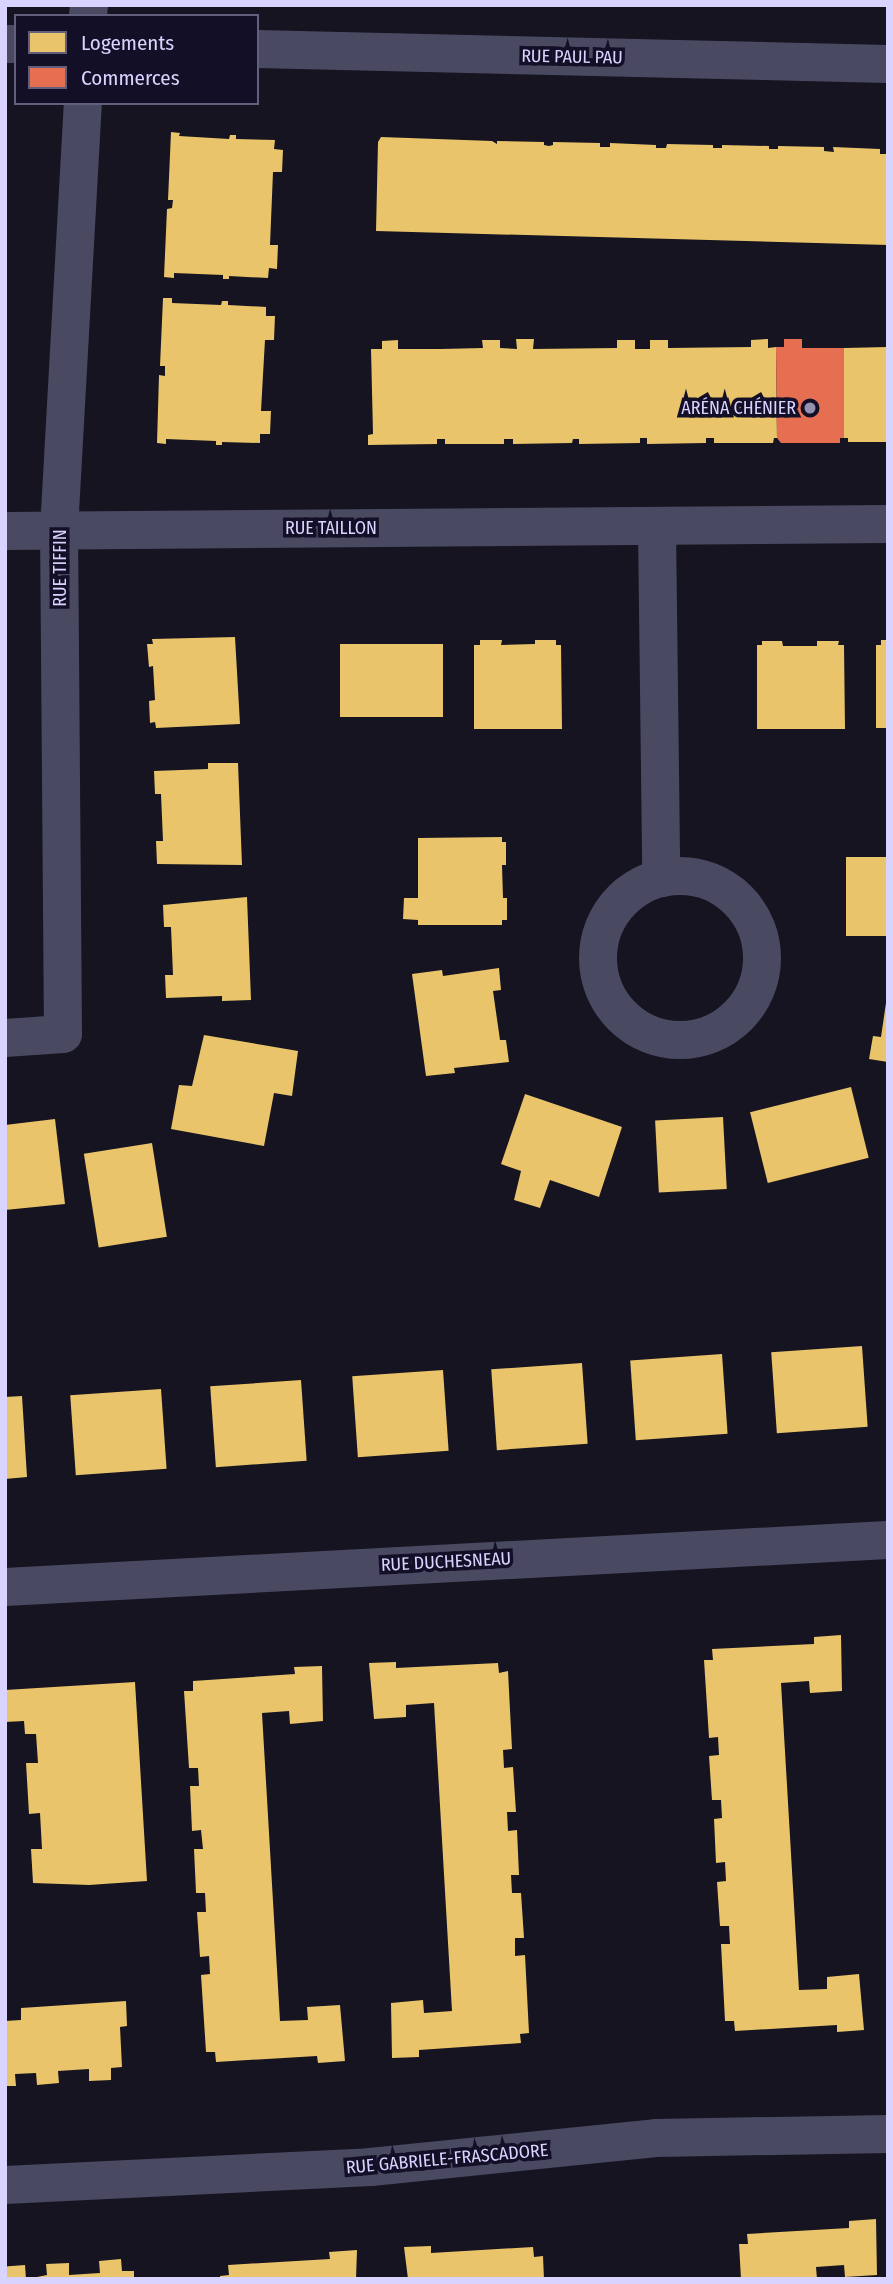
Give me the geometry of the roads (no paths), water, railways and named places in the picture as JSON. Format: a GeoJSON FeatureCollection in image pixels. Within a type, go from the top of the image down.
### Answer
{"type":"FeatureCollection","features":[{"type":"Feature","properties":{"kind":"street","name":"RUE PAUL PAU"},"geometry":{"type":"LineString","coordinates":[[259,49],[888,64]]}},
{"type":"Feature","properties":{"kind":"street","name":"RUE TIFFIN"},"geometry":{"type":"LineString","coordinates":[[5,1038],[63,1034],[59,530],[83,105]]}},
{"type":"Feature","properties":{"kind":"street","name":"RUE TAILLON"},"geometry":{"type":"LineString","coordinates":[[5,531],[888,524]]}},
{"type":"Feature","properties":{"kind":"street"},"geometry":{"type":"LineString","coordinates":[[657,526],[661,878]]}},
{"type":"Feature","properties":{"kind":"street"},"geometry":{"type":"LineString","coordinates":[[689,876],[716,884],[738,900],[754,923],[762,951],[760,978],[748,1003],[729,1024],[704,1036],[676,1040],[649,1034],[625,1020],[608,998],[599,975],[598,949],[604,925],[611,914],[637,887],[661,878],[689,876]]}},
{"type":"Feature","properties":{"kind":"street","name":"RUE DUCHESNEAU"},"geometry":{"type":"LineString","coordinates":[[5,1587],[888,1540]]}},
{"type":"Feature","properties":{"kind":"street","name":"RUE GABRIELE-FRASCADORE"},"geometry":{"type":"LineString","coordinates":[[5,2185],[371,2167],[656,2138],[888,2134]]}},
{"type":"Feature","properties":{"kind":"place","name":"ARÉNA CHÉNIER"},"geometry":{"type":"Point","coordinates":[810,408]}}]}
